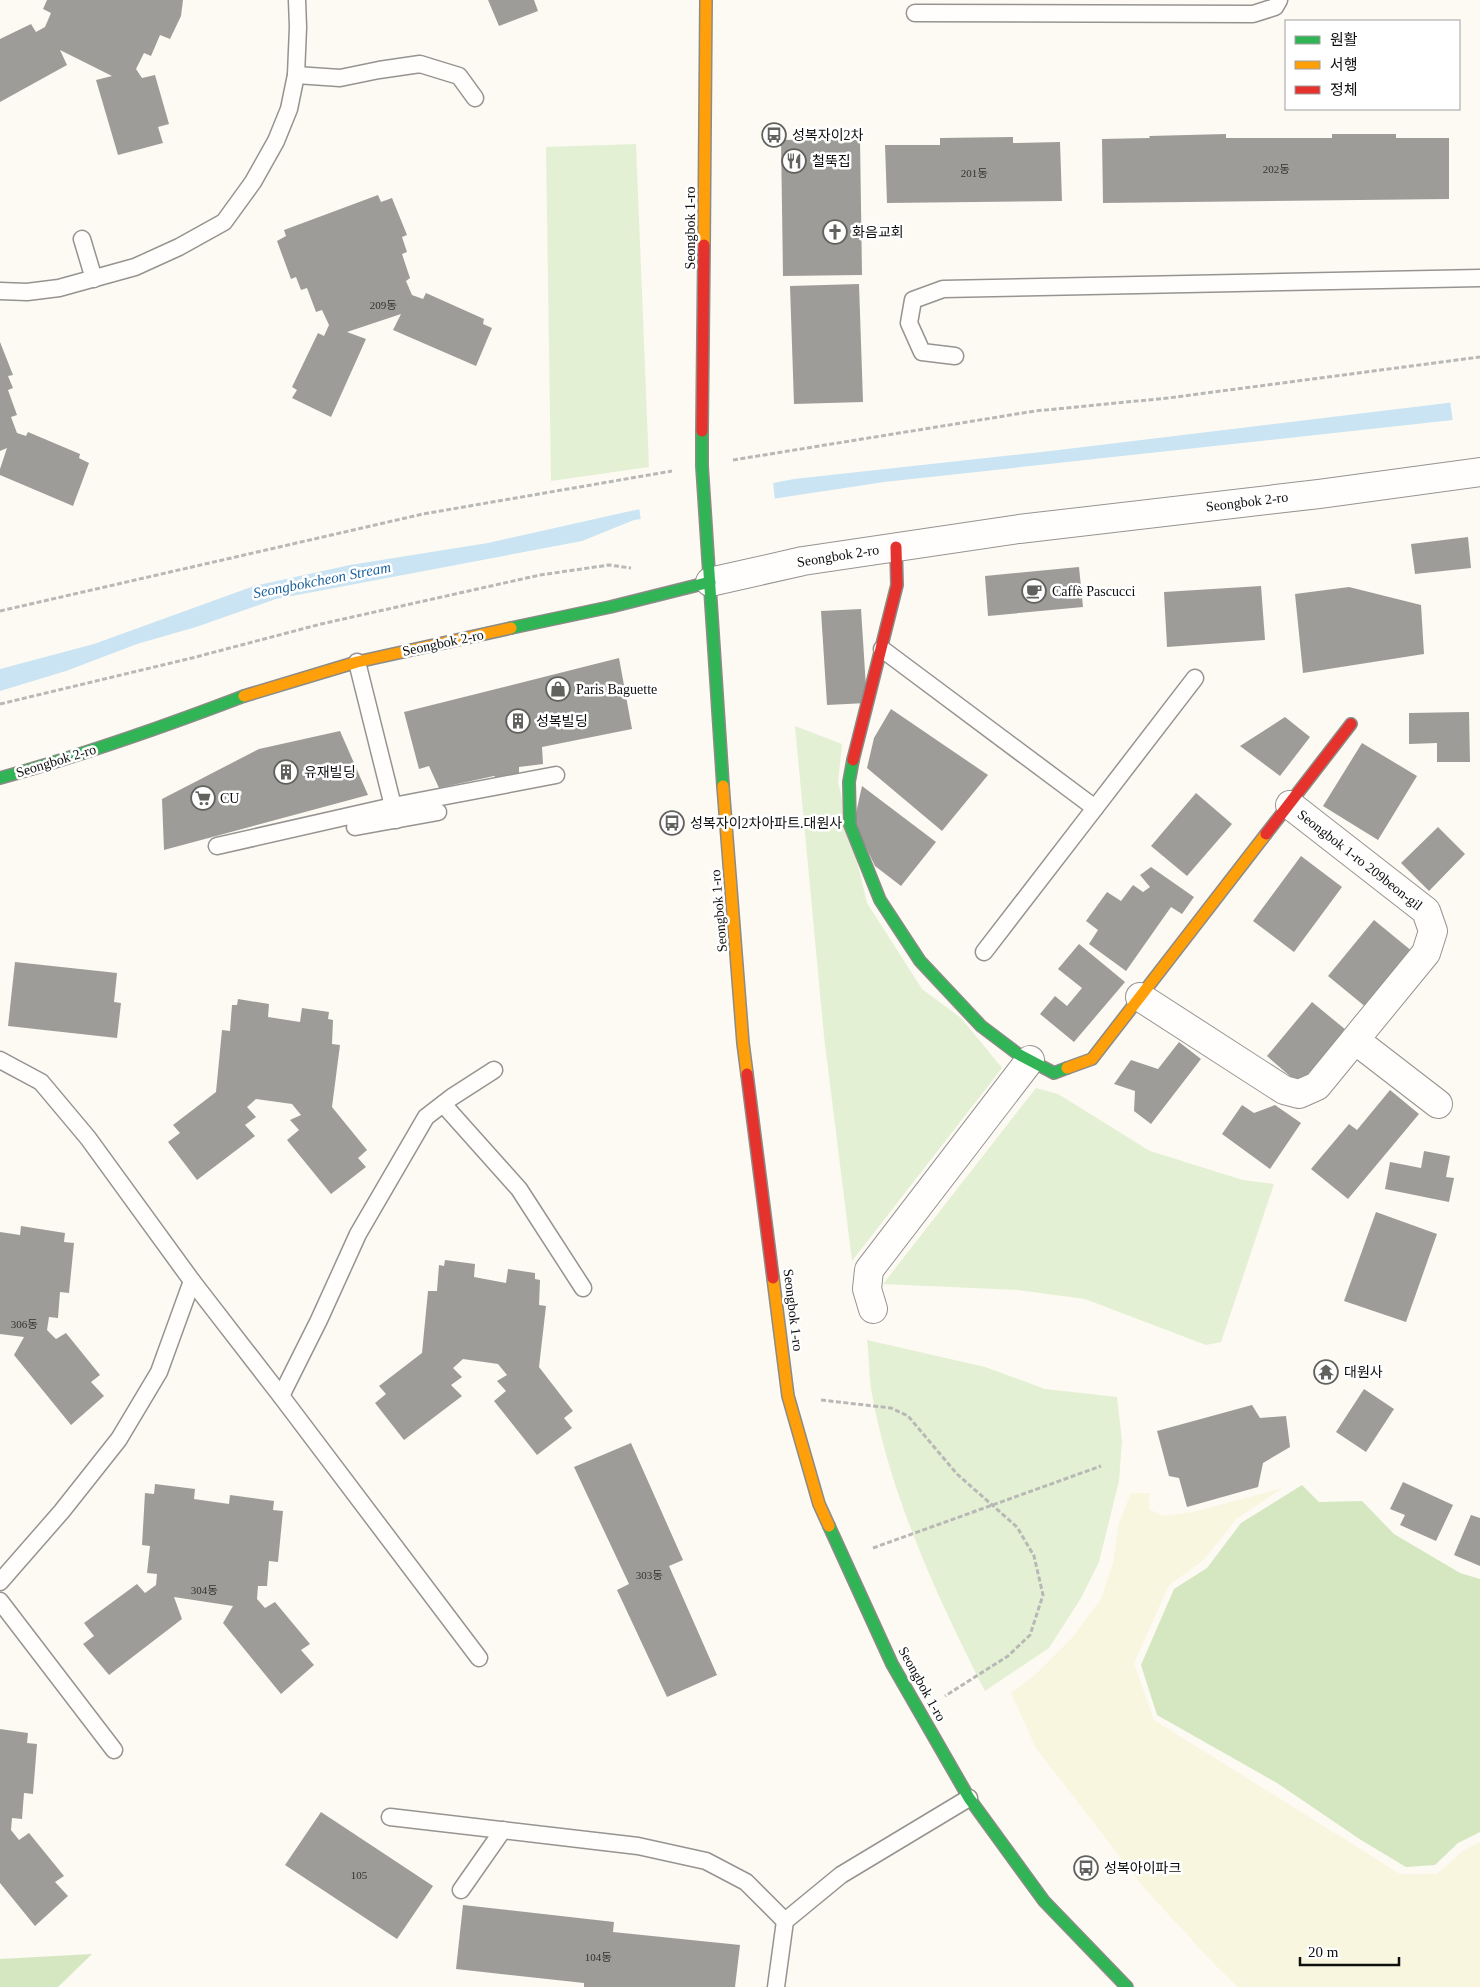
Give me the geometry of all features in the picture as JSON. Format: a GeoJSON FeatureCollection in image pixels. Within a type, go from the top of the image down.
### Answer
{"type":"FeatureCollection","features":[{"type":"Feature","properties":{"kind":"street","name":"Seongbok 1-ro"},"geometry":{"type":"LineString","coordinates":[[706,0],[701,461],[743,1043],[788,1396],[819,1504],[892,1664],[919,1712],[969,1798],[1044,1901],[1127,1987]]}},
{"type":"Feature","properties":{"kind":"street","name":"Seongbok 2-ro"},"geometry":{"type":"LineString","coordinates":[[0,778],[62,761],[145,733],[256,691],[357,662],[610,607],[803,561],[1019,529],[1319,494],[1480,472]]}},
{"type":"Feature","properties":{"kind":"street","name":"Seongbok 2-ro"},"geometry":{"type":"LineString","coordinates":[[896,547],[897,585],[858,738],[849,782],[850,825],[880,900],[920,961]]}},
{"type":"Feature","properties":{"kind":"street","name":"Seongbok 1-ro 209beon-gil"},"geometry":{"type":"LineString","coordinates":[[920,961],[981,1026],[1018,1054],[1054,1073],[1092,1059],[1351,724]]}},
{"type":"Feature","properties":{"kind":"street","name":"Seongbok 1-ro 209beon-gil"},"geometry":{"type":"LineString","coordinates":[[1140,996],[1284,1090],[1299,1094],[1317,1086],[1426,953],[1433,931],[1426,911],[1290,805]]}},
{"type":"Feature","properties":{"kind":"street"},"geometry":{"type":"LineString","coordinates":[[1355,1040],[1438,1104]]}},
{"type":"Feature","properties":{"kind":"street"},"geometry":{"type":"LineString","coordinates":[[873,1309],[867,1289],[868,1270],[1030,1060]]}},
{"type":"Feature","properties":{"kind":"lane"},"geometry":{"type":"LineString","coordinates":[[0,291],[27,292],[59,288],[134,267],[179,247],[224,222],[253,182],[276,141],[289,109],[296,75],[297,0]]}},
{"type":"Feature","properties":{"kind":"lane"},"geometry":{"type":"LineString","coordinates":[[915,13],[1253,14],[1275,6],[1279,0]]}},
{"type":"Feature","properties":{"kind":"lane"},"geometry":{"type":"LineString","coordinates":[[296,75],[340,78],[420,64],[459,76],[476,98]]}},
{"type":"Feature","properties":{"kind":"lane"},"geometry":{"type":"LineString","coordinates":[[82,239],[94,279]]}},
{"type":"Feature","properties":{"kind":"lane"},"geometry":{"type":"LineString","coordinates":[[954,356],[922,352],[909,323],[913,300],[943,289],[1480,278]]}},
{"type":"Feature","properties":{"kind":"lane"},"geometry":{"type":"LineString","coordinates":[[882,649],[1095,808]]}},
{"type":"Feature","properties":{"kind":"lane"},"geometry":{"type":"LineString","coordinates":[[357,662],[394,813]]}},
{"type":"Feature","properties":{"kind":"lane"},"geometry":{"type":"LineString","coordinates":[[984,952],[1195,678]]}},
{"type":"Feature","properties":{"kind":"lane"},"geometry":{"type":"LineString","coordinates":[[217,846],[394,813],[556,775]]}},
{"type":"Feature","properties":{"kind":"lane"},"geometry":{"type":"LineString","coordinates":[[355,827],[394,813],[438,812]]}},
{"type":"Feature","properties":{"kind":"lane"},"geometry":{"type":"LineString","coordinates":[[0,1060],[41,1082],[88,1138],[192,1281],[479,1658]]}},
{"type":"Feature","properties":{"kind":"lane"},"geometry":{"type":"LineString","coordinates":[[281,1396],[319,1320],[358,1234],[426,1117],[494,1070]]}},
{"type":"Feature","properties":{"kind":"lane"},"geometry":{"type":"LineString","coordinates":[[443,1104],[518,1189],[584,1288]]}},
{"type":"Feature","properties":{"kind":"lane"},"geometry":{"type":"LineString","coordinates":[[0,1582],[62,1512],[119,1439],[159,1372],[192,1281]]}},
{"type":"Feature","properties":{"kind":"lane"},"geometry":{"type":"LineString","coordinates":[[0,1601],[114,1750]]}},
{"type":"Feature","properties":{"kind":"lane"},"geometry":{"type":"LineString","coordinates":[[776,1987],[785,1921],[842,1875],[969,1798]]}},
{"type":"Feature","properties":{"kind":"lane"},"geometry":{"type":"LineString","coordinates":[[390,1817],[638,1846],[706,1861],[746,1882],[785,1921]]}},
{"type":"Feature","properties":{"kind":"lane"},"geometry":{"type":"LineString","coordinates":[[461,1890],[503,1830]]}},
{"type":"Feature","properties":{"kind":"path"},"geometry":{"type":"LineString","coordinates":[[0,611],[423,514],[701,461],[1035,412],[1168,398],[1480,357]]}},
{"type":"Feature","properties":{"kind":"path"},"geometry":{"type":"LineString","coordinates":[[0,704],[192,658],[321,624],[540,575],[609,565],[637,569]]}},
{"type":"Feature","properties":{"kind":"path"},"geometry":{"type":"LineString","coordinates":[[788,1396],[892,1408],[908,1416],[957,1474],[993,1504],[1017,1528],[1034,1556],[1043,1595],[1030,1635],[1008,1656],[919,1712]]}},
{"type":"Feature","properties":{"kind":"path"},"geometry":{"type":"LineString","coordinates":[[844,1558],[1101,1466]]}},
{"type":"Feature","properties":{"kind":"shaded area"},"geometry":{"type":"Polygon","coordinates":[[[1283,1488],[1236,1519],[1204,1560],[1169,1585],[1134,1663],[1154,1720],[1400,1874],[1437,1874],[1463,1851],[1480,1842],[1480,1987],[1238,1987],[1215,1965],[1144,1888],[1036,1748],[1011,1693],[1035,1675],[1072,1638],[1101,1599],[1113,1563],[1119,1523],[1131,1493],[1150,1493],[1149,1509],[1162,1516],[1193,1512],[1283,1488]]]}},
{"type":"Feature","properties":{"kind":"green space"},"geometry":{"type":"Polygon","coordinates":[[[636,144],[649,467],[551,481],[546,147],[636,144]]]}},
{"type":"Feature","properties":{"kind":"green space"},"geometry":{"type":"Polygon","coordinates":[[[795,726],[842,744],[838,782],[867,903],[922,989],[961,1018],[1002,1068],[852,1261],[824,1036],[795,726]]]}},
{"type":"Feature","properties":{"kind":"green space"},"geometry":{"type":"Polygon","coordinates":[[[1036,1088],[1058,1094],[1150,1151],[1243,1180],[1274,1184],[1221,1342],[1206,1345],[1085,1299],[1018,1290],[883,1284],[1036,1088]]]}},
{"type":"Feature","properties":{"kind":"green space"},"geometry":{"type":"Polygon","coordinates":[[[867,1340],[985,1367],[1045,1389],[1117,1397],[1122,1441],[1119,1481],[1099,1562],[1081,1598],[1049,1648],[985,1691],[949,1619],[902,1505],[879,1428],[871,1389],[867,1340]]]}},
{"type":"Feature","properties":{"kind":"green space"},"geometry":{"type":"Polygon","coordinates":[[[1302,1485],[1319,1502],[1362,1501],[1394,1534],[1460,1573],[1480,1579],[1480,1832],[1458,1843],[1435,1865],[1406,1867],[1361,1840],[1277,1783],[1157,1715],[1141,1665],[1174,1589],[1207,1568],[1241,1523],[1302,1485]]]}},
{"type":"Feature","properties":{"kind":"green space"},"geometry":{"type":"Polygon","coordinates":[[[92,1954],[58,1987],[0,1987],[0,1959],[92,1954]]]}},
{"type":"Feature","properties":{"kind":"water","name":"Seongbokcheon Stream"},"geometry":{"type":"Polygon","coordinates":[[[1480,399],[1480,417],[884,482],[634,520],[582,541],[276,599],[196,627],[137,644],[66,671],[0,691],[0,669],[94,644],[254,586],[350,565],[488,543],[626,512],[794,479],[1042,452],[1480,399]]]}},
{"type":"Feature","properties":{"kind":"pier"},"geometry":{"type":"Polygon","coordinates":[[[1480,397],[1480,420],[1453,423],[1450,400],[1480,397]]]}},
{"type":"Feature","properties":{"kind":"pier"},"geometry":{"type":"Polygon","coordinates":[[[773,481],[775,501],[641,521],[639,507],[773,481]]]}},
{"type":"Feature","properties":{"kind":"building"},"geometry":{"type":"Polygon","coordinates":[[[47,0],[183,0],[181,16],[170,39],[160,35],[151,56],[144,53],[136,69],[142,78],[155,75],[169,124],[158,127],[163,143],[118,155],[96,80],[112,76],[60,50],[67,65],[0,102],[0,39],[31,24],[36,32],[45,27],[51,13],[43,9],[47,0]]]}},
{"type":"Feature","properties":{"kind":"building"},"geometry":{"type":"Polygon","coordinates":[[[488,0],[534,0],[538,11],[499,26],[488,0]]]}},
{"type":"Feature","properties":{"kind":"building"},"geometry":{"type":"Polygon","coordinates":[[[1226,134],[1226,138],[1332,138],[1332,134],[1396,134],[1396,138],[1449,138],[1449,199],[1103,203],[1102,139],[1226,134]]]}},
{"type":"Feature","properties":{"kind":"building"},"geometry":{"type":"Polygon","coordinates":[[[1013,137],[1013,143],[1060,142],[1062,201],[887,203],[885,145],[940,145],[940,138],[1013,137]]]}},
{"type":"Feature","properties":{"kind":"building"},"geometry":{"type":"Polygon","coordinates":[[[860,139],[862,275],[783,276],[781,140],[860,139]]]}},
{"type":"Feature","properties":{"kind":"building"},"geometry":{"type":"Polygon","coordinates":[[[378,195],[381,202],[392,198],[407,235],[402,237],[407,252],[402,254],[410,278],[406,281],[412,295],[423,299],[426,293],[484,319],[483,324],[492,328],[476,366],[393,330],[401,314],[347,332],[366,339],[331,417],[292,398],[297,390],[292,387],[318,333],[324,336],[329,325],[322,310],[316,312],[307,288],[301,290],[296,277],[291,279],[277,241],[286,236],[284,230],[378,195]]]}},
{"type":"Feature","properties":{"kind":"building"},"geometry":{"type":"Polygon","coordinates":[[[859,284],[863,402],[794,404],[790,286],[859,284]]]}},
{"type":"Feature","properties":{"kind":"building"},"geometry":{"type":"Polygon","coordinates":[[[0,342],[13,375],[8,376],[13,388],[8,390],[17,415],[11,417],[17,433],[26,436],[28,432],[80,454],[79,458],[89,463],[73,506],[0,475],[0,469],[7,448],[0,451],[0,342]]]}},
{"type":"Feature","properties":{"kind":"building"},"geometry":{"type":"Polygon","coordinates":[[[1468,537],[1471,568],[1415,574],[1411,544],[1468,537]]]}},
{"type":"Feature","properties":{"kind":"building","name":"Caffè Pascucci"},"geometry":{"type":"Polygon","coordinates":[[[1079,567],[1083,607],[988,616],[985,576],[1079,567]]]}},
{"type":"Feature","properties":{"kind":"building"},"geometry":{"type":"Polygon","coordinates":[[[1261,586],[1265,640],[1167,647],[1164,592],[1261,586]]]}},
{"type":"Feature","properties":{"kind":"building"},"geometry":{"type":"Polygon","coordinates":[[[1349,587],[1421,605],[1424,654],[1303,673],[1295,594],[1349,587]]]}},
{"type":"Feature","properties":{"kind":"building"},"geometry":{"type":"Polygon","coordinates":[[[861,609],[867,703],[827,705],[821,611],[861,609]]]}},
{"type":"Feature","properties":{"kind":"building","name":"성복빌딩"},"geometry":{"type":"Polygon","coordinates":[[[619,658],[632,729],[542,747],[543,764],[519,767],[519,776],[499,780],[494,776],[439,788],[429,766],[419,769],[404,712],[619,658]]]}},
{"type":"Feature","properties":{"kind":"building"},"geometry":{"type":"Polygon","coordinates":[[[891,709],[988,775],[942,831],[867,768],[874,738],[891,709]]]}},
{"type":"Feature","properties":{"kind":"building"},"geometry":{"type":"Polygon","coordinates":[[[1469,712],[1470,762],[1437,762],[1437,743],[1409,744],[1409,713],[1469,712]]]}},
{"type":"Feature","properties":{"kind":"building"},"geometry":{"type":"Polygon","coordinates":[[[1285,717],[1310,737],[1280,776],[1240,746],[1285,717]]]}},
{"type":"Feature","properties":{"kind":"building","name":"유재빌딩"},"geometry":{"type":"Polygon","coordinates":[[[340,731],[368,795],[164,850],[162,799],[259,749],[340,731]]]}},
{"type":"Feature","properties":{"kind":"building"},"geometry":{"type":"Polygon","coordinates":[[[1362,743],[1417,776],[1378,840],[1323,806],[1362,743]]]}},
{"type":"Feature","properties":{"kind":"building"},"geometry":{"type":"Polygon","coordinates":[[[862,786],[936,842],[901,886],[875,866],[854,822],[862,786]]]}},
{"type":"Feature","properties":{"kind":"building"},"geometry":{"type":"Polygon","coordinates":[[[1196,793],[1232,824],[1187,876],[1151,846],[1196,793]]]}},
{"type":"Feature","properties":{"kind":"building"},"geometry":{"type":"Polygon","coordinates":[[[1438,827],[1465,854],[1429,891],[1401,863],[1438,827]]]}},
{"type":"Feature","properties":{"kind":"building"},"geometry":{"type":"Polygon","coordinates":[[[1301,856],[1342,887],[1294,952],[1253,921],[1301,856]]]}},
{"type":"Feature","properties":{"kind":"building"},"geometry":{"type":"Polygon","coordinates":[[[1151,867],[1194,897],[1182,914],[1171,907],[1126,971],[1089,944],[1098,930],[1086,921],[1107,892],[1121,901],[1133,885],[1143,892],[1150,887],[1140,875],[1151,867]]]}},
{"type":"Feature","properties":{"kind":"building"},"geometry":{"type":"Polygon","coordinates":[[[1374,920],[1413,952],[1367,1008],[1328,976],[1374,920]]]}},
{"type":"Feature","properties":{"kind":"building"},"geometry":{"type":"Polygon","coordinates":[[[1079,944],[1125,982],[1074,1042],[1040,1014],[1055,996],[1067,1006],[1082,988],[1058,969],[1079,944]]]}},
{"type":"Feature","properties":{"kind":"building"},"geometry":{"type":"Polygon","coordinates":[[[15,962],[117,973],[114,1002],[121,1003],[117,1038],[8,1026],[15,962]]]}},
{"type":"Feature","properties":{"kind":"building"},"geometry":{"type":"Polygon","coordinates":[[[238,999],[269,1004],[268,1017],[300,1022],[302,1008],[329,1012],[328,1019],[333,1020],[332,1044],[340,1045],[332,1107],[367,1150],[358,1158],[366,1167],[331,1194],[287,1140],[299,1130],[290,1120],[301,1115],[292,1104],[256,1099],[247,1107],[256,1117],[245,1125],[255,1136],[197,1180],[168,1142],[180,1133],[173,1125],[216,1092],[222,1030],[230,1031],[232,1005],[237,1005],[238,999]]]}},
{"type":"Feature","properties":{"kind":"building"},"geometry":{"type":"Polygon","coordinates":[[[1312,1002],[1346,1030],[1299,1084],[1267,1056],[1312,1002]]]}},
{"type":"Feature","properties":{"kind":"building"},"geometry":{"type":"Polygon","coordinates":[[[1179,1042],[1201,1059],[1151,1124],[1134,1111],[1135,1091],[1114,1084],[1131,1060],[1158,1069],[1179,1042]]]}},
{"type":"Feature","properties":{"kind":"building"},"geometry":{"type":"Polygon","coordinates":[[[1390,1090],[1419,1114],[1348,1199],[1311,1169],[1349,1124],[1357,1130],[1390,1090]]]}},
{"type":"Feature","properties":{"kind":"building"},"geometry":{"type":"Polygon","coordinates":[[[1242,1105],[1254,1113],[1275,1105],[1301,1123],[1270,1169],[1222,1134],[1242,1105]]]}},
{"type":"Feature","properties":{"kind":"building"},"geometry":{"type":"Polygon","coordinates":[[[1424,1151],[1450,1156],[1446,1177],[1454,1178],[1449,1202],[1385,1189],[1390,1162],[1421,1168],[1424,1151]]]}},
{"type":"Feature","properties":{"kind":"building"},"geometry":{"type":"Polygon","coordinates":[[[1376,1212],[1437,1234],[1406,1322],[1344,1301],[1376,1212]]]}},
{"type":"Feature","properties":{"kind":"building"},"geometry":{"type":"Polygon","coordinates":[[[21,1226],[65,1233],[64,1242],[74,1243],[69,1293],[60,1292],[58,1318],[49,1317],[47,1330],[56,1339],[66,1333],[100,1375],[91,1382],[104,1396],[71,1425],[14,1355],[24,1337],[0,1334],[0,1232],[20,1235],[21,1226]]]}},
{"type":"Feature","properties":{"kind":"building"},"geometry":{"type":"Polygon","coordinates":[[[445,1260],[475,1264],[474,1277],[506,1283],[508,1269],[535,1273],[535,1279],[540,1280],[539,1305],[546,1306],[539,1367],[573,1411],[564,1418],[572,1428],[537,1455],[494,1401],[506,1391],[497,1381],[507,1375],[498,1364],[463,1359],[453,1368],[462,1377],[451,1385],[462,1396],[404,1440],[375,1403],[386,1394],[379,1386],[422,1353],[428,1291],[437,1291],[439,1265],[444,1266],[445,1260]]]}},
{"type":"Feature","properties":{"kind":"building"},"geometry":{"type":"Polygon","coordinates":[[[1364,1389],[1394,1409],[1366,1452],[1336,1432],[1364,1389]]]}},
{"type":"Feature","properties":{"kind":"building"},"geometry":{"type":"Polygon","coordinates":[[[1252,1405],[1260,1418],[1286,1416],[1290,1447],[1263,1463],[1258,1487],[1187,1507],[1179,1478],[1169,1476],[1157,1431],[1252,1405]]]}},
{"type":"Feature","properties":{"kind":"building"},"geometry":{"type":"Polygon","coordinates":[[[631,1443],[683,1560],[669,1566],[717,1675],[667,1697],[617,1590],[629,1584],[574,1467],[631,1443]]]}},
{"type":"Feature","properties":{"kind":"building"},"geometry":{"type":"Polygon","coordinates":[[[1403,1482],[1453,1505],[1436,1541],[1400,1525],[1405,1515],[1390,1509],[1403,1482]]]}},
{"type":"Feature","properties":{"kind":"building"},"geometry":{"type":"Polygon","coordinates":[[[155,1484],[195,1489],[194,1499],[229,1504],[230,1495],[274,1501],[273,1510],[283,1511],[278,1562],[269,1561],[267,1586],[258,1586],[257,1599],[265,1608],[275,1602],[310,1644],[301,1650],[314,1665],[281,1694],[223,1623],[233,1606],[174,1597],[182,1619],[109,1675],[83,1644],[94,1636],[84,1623],[137,1584],[145,1593],[156,1585],[157,1574],[147,1573],[150,1546],[142,1545],[145,1493],[154,1494],[155,1484]]]}},
{"type":"Feature","properties":{"kind":"building"},"geometry":{"type":"Polygon","coordinates":[[[1471,1515],[1480,1518],[1480,1566],[1454,1555],[1471,1515]]]}},
{"type":"Feature","properties":{"kind":"building"},"geometry":{"type":"Polygon","coordinates":[[[0,1729],[28,1733],[27,1743],[37,1744],[33,1794],[24,1793],[22,1819],[12,1818],[11,1830],[19,1840],[29,1833],[64,1876],[55,1882],[68,1896],[35,1926],[0,1883],[0,1729]]]}},
{"type":"Feature","properties":{"kind":"building"},"geometry":{"type":"Polygon","coordinates":[[[321,1812],[433,1886],[397,1939],[285,1865],[321,1812]]]}},
{"type":"Feature","properties":{"kind":"building"},"geometry":{"type":"Polygon","coordinates":[[[463,1905],[614,1922],[613,1932],[740,1945],[735,1987],[584,1987],[584,1983],[456,1969],[463,1905]]]}},
{"type":"Feature","properties":{"kind":"traffic: fast"},"geometry":{"type":"LineString","coordinates":[[702,431],[702,466],[723,786]]}},
{"type":"Feature","properties":{"kind":"traffic: fast"},"geometry":{"type":"LineString","coordinates":[[511,628],[610,607],[710,582]]}},
{"type":"Feature","properties":{"kind":"traffic: fast"},"geometry":{"type":"LineString","coordinates":[[0,778],[123,740],[244,696]]}},
{"type":"Feature","properties":{"kind":"traffic: fast"},"geometry":{"type":"LineString","coordinates":[[853,760],[849,782],[850,825],[880,900],[920,961],[981,1026],[1018,1054],[1054,1073],[1067,1068]]}},
{"type":"Feature","properties":{"kind":"traffic: fast"},"geometry":{"type":"LineString","coordinates":[[829,1526],[892,1664],[969,1798],[1044,1901],[1127,1987]]}},
{"type":"Feature","properties":{"kind":"traffic: slow"},"geometry":{"type":"LineString","coordinates":[[704,245],[706,0]]}},
{"type":"Feature","properties":{"kind":"traffic: slow"},"geometry":{"type":"LineString","coordinates":[[244,696],[357,662],[511,628]]}},
{"type":"Feature","properties":{"kind":"traffic: slow"},"geometry":{"type":"LineString","coordinates":[[723,786],[747,1074]]}},
{"type":"Feature","properties":{"kind":"traffic: slow"},"geometry":{"type":"LineString","coordinates":[[1067,1068],[1092,1059],[1266,834]]}},
{"type":"Feature","properties":{"kind":"traffic: slow"},"geometry":{"type":"LineString","coordinates":[[773,1278],[788,1396],[819,1504],[829,1526]]}},
{"type":"Feature","properties":{"kind":"traffic: jam"},"geometry":{"type":"LineString","coordinates":[[702,431],[704,245]]}},
{"type":"Feature","properties":{"kind":"traffic: jam"},"geometry":{"type":"LineString","coordinates":[[853,760],[897,585],[896,547]]}},
{"type":"Feature","properties":{"kind":"traffic: jam"},"geometry":{"type":"LineString","coordinates":[[1266,834],[1351,724]]}},
{"type":"Feature","properties":{"kind":"traffic: jam"},"geometry":{"type":"LineString","coordinates":[[747,1074],[773,1278]]}},
{"type":"Feature","properties":{"kind":"place","name":"성복자이2차"},"geometry":{"type":"Point","coordinates":[774,135]}},
{"type":"Feature","properties":{"kind":"place","name":"철뚝집"},"geometry":{"type":"Point","coordinates":[794,161]}},
{"type":"Feature","properties":{"kind":"place","name":"화음교회"},"geometry":{"type":"Point","coordinates":[835,232]}},
{"type":"Feature","properties":{"kind":"place","name":"Caffè Pascucci"},"geometry":{"type":"Point","coordinates":[1034,591]}},
{"type":"Feature","properties":{"kind":"place","name":"Paris Baguette"},"geometry":{"type":"Point","coordinates":[558,689]}},
{"type":"Feature","properties":{"kind":"place","name":"성복빌딩"},"geometry":{"type":"Point","coordinates":[518,721]}},
{"type":"Feature","properties":{"kind":"place","name":"유재빌딩"},"geometry":{"type":"Point","coordinates":[286,772]}},
{"type":"Feature","properties":{"kind":"place","name":"CU"},"geometry":{"type":"Point","coordinates":[203,798]}},
{"type":"Feature","properties":{"kind":"place","name":"성복자이2차아파트.대원사"},"geometry":{"type":"Point","coordinates":[672,823]}},
{"type":"Feature","properties":{"kind":"place","name":"대원사"},"geometry":{"type":"Point","coordinates":[1326,1372]}},
{"type":"Feature","properties":{"kind":"place","name":"성복아이파크"},"geometry":{"type":"Point","coordinates":[1086,1868]}}]}
